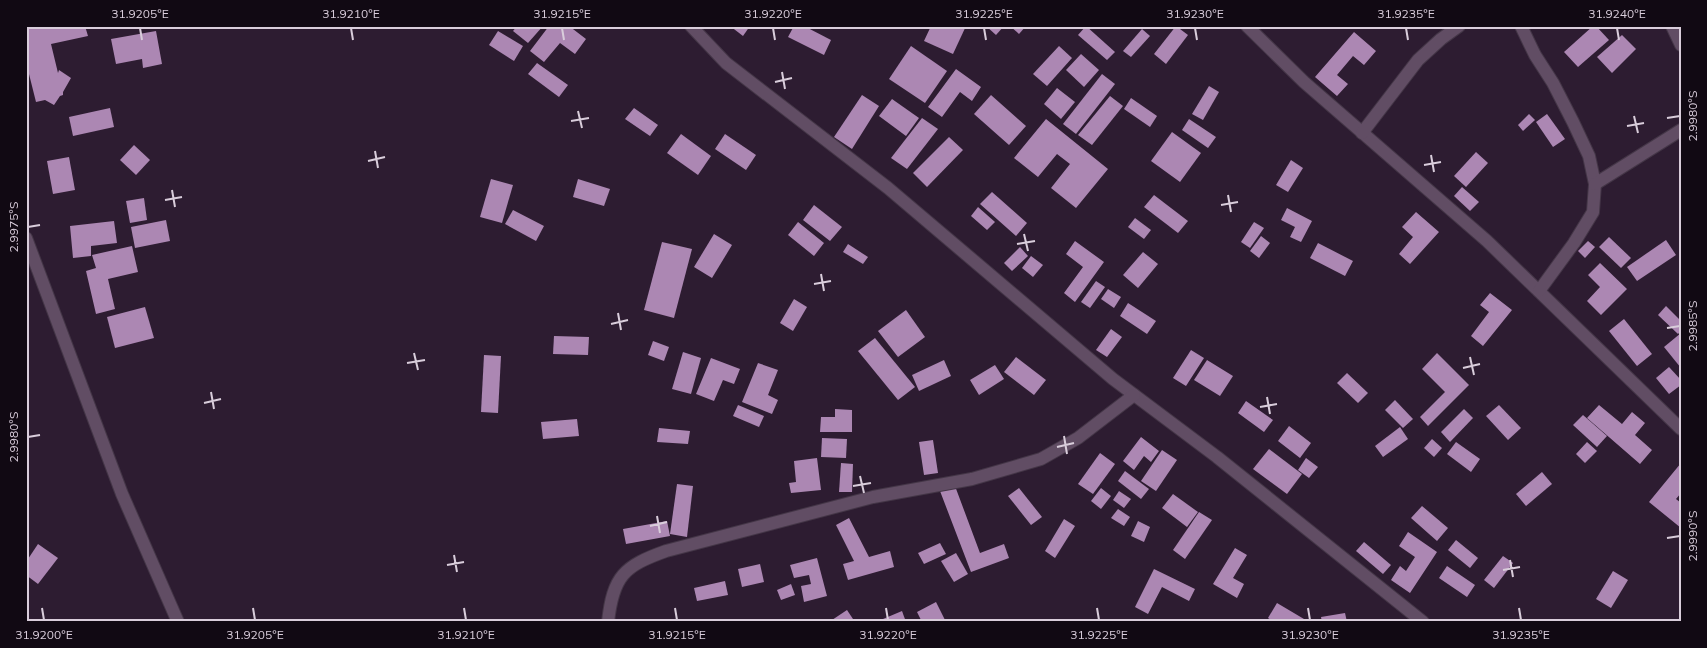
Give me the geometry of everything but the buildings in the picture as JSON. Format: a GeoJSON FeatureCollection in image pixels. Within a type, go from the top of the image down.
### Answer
{"type":"FeatureCollection","features":[{"type":"Feature","properties":{"kind":"street"},"geometry":{"type":"LineString","coordinates":[[691,26],[726,63],[888,188],[1105,373],[1217,457],[1423,622]]}},
{"type":"Feature","properties":{"kind":"street"},"geometry":{"type":"LineString","coordinates":[[1247,26],[1304,82],[1487,241],[1680,426]]}},
{"type":"Feature","properties":{"kind":"street"},"geometry":{"type":"LineString","coordinates":[[1362,133],[1418,60],[1459,26]]}},
{"type":"Feature","properties":{"kind":"street"},"geometry":{"type":"LineString","coordinates":[[1520,26],[1573,122],[1589,156],[1595,184],[1592,212],[1574,243],[1539,291]]}},
{"type":"Feature","properties":{"kind":"street"},"geometry":{"type":"LineString","coordinates":[[1672,26],[1681,45]]}},
{"type":"Feature","properties":{"kind":"street"},"geometry":{"type":"LineString","coordinates":[[1595,184],[1681,130]]}},
{"type":"Feature","properties":{"kind":"street"},"geometry":{"type":"LineString","coordinates":[[26,238],[122,494],[178,622]]}},
{"type":"Feature","properties":{"kind":"street"},"geometry":{"type":"LineString","coordinates":[[608,622],[614,589],[627,569],[645,559],[666,551],[839,506],[899,492],[972,479],[1041,459],[1078,438],[1134,395]]}}]}
